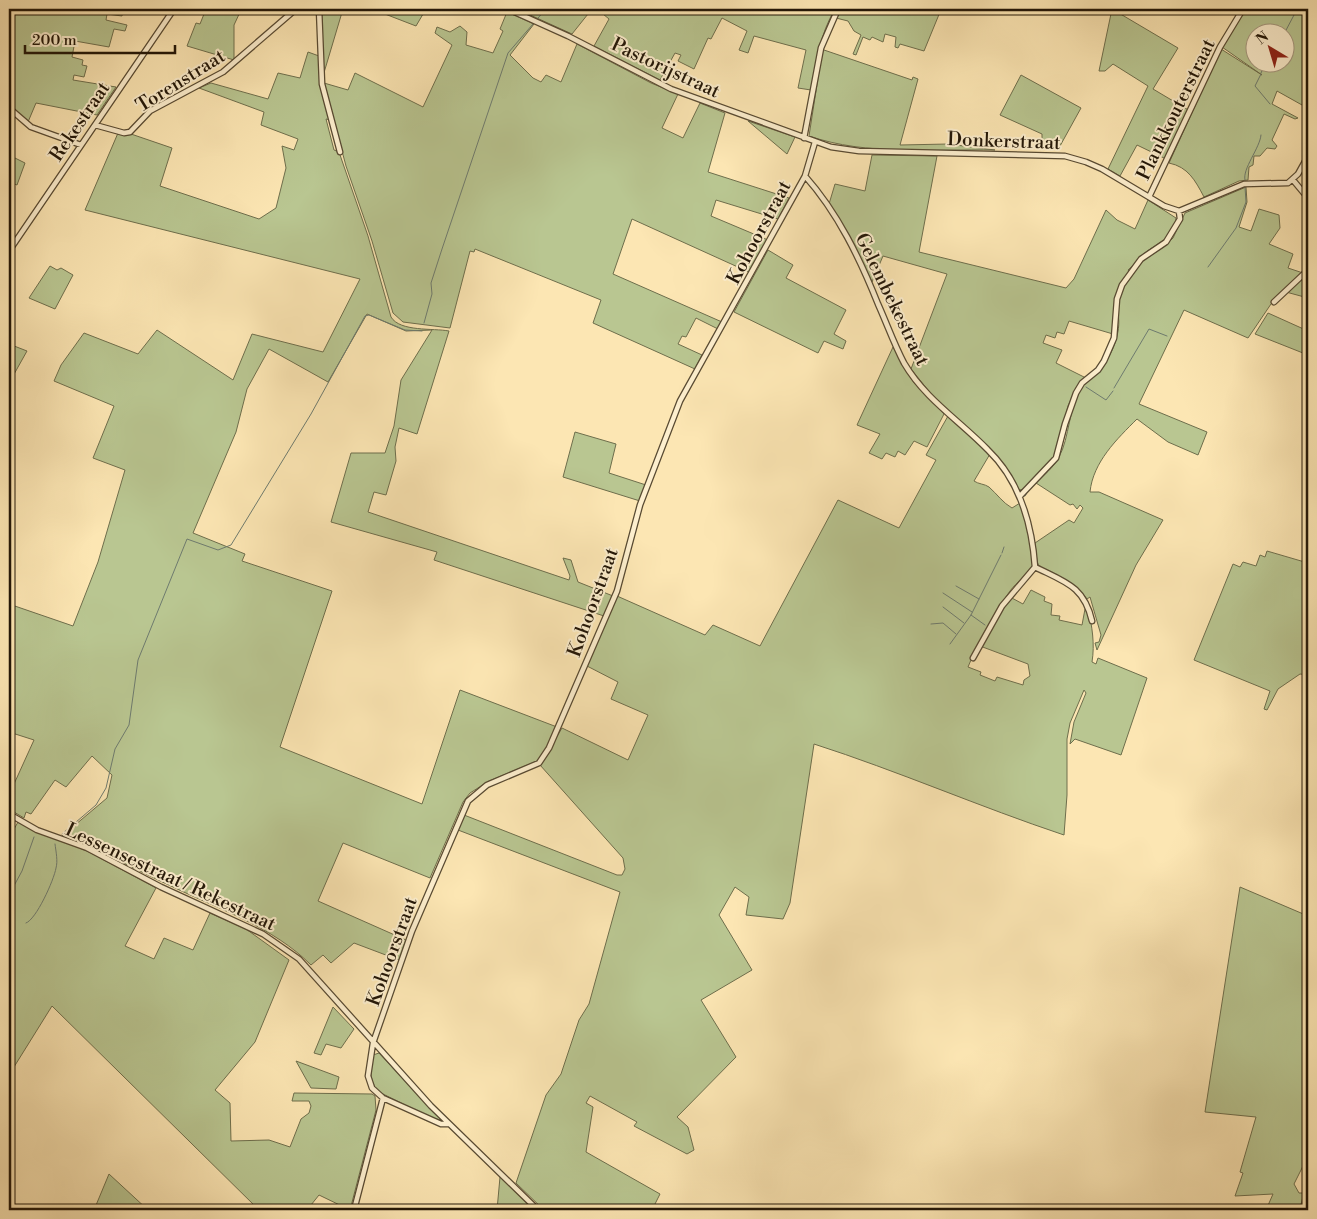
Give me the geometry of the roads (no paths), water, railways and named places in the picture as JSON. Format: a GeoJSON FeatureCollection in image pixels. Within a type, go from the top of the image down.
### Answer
{"type":"FeatureCollection","features":[{"type":"Feature","properties":{"kind":"street","name":"Rekestraat"},"geometry":{"type":"LineString","coordinates":[[9,251],[174,9]]}},
{"type":"Feature","properties":{"kind":"street","name":"Torenstraat"},"geometry":{"type":"LineString","coordinates":[[95,125],[124,133],[130,132],[150,112],[223,72],[296,9]]}},
{"type":"Feature","properties":{"kind":"street"},"geometry":{"type":"LineString","coordinates":[[319,9],[322,84],[340,152]]}},
{"type":"Feature","properties":{"kind":"street","name":"Pastorijstraat"},"geometry":{"type":"LineString","coordinates":[[508,9],[560,32],[671,89],[816,142]]}},
{"type":"Feature","properties":{"kind":"street"},"geometry":{"type":"LineString","coordinates":[[804,138],[821,48],[838,9]]}},
{"type":"Feature","properties":{"kind":"street","name":"Plankkouterstraat"},"geometry":{"type":"LineString","coordinates":[[1149,197],[1220,47],[1243,9]]}},
{"type":"Feature","properties":{"kind":"street"},"geometry":{"type":"LineString","coordinates":[[9,108],[31,127],[43,133],[81,145]]}},
{"type":"Feature","properties":{"kind":"street","name":"Donkerstraat"},"geometry":{"type":"LineString","coordinates":[[816,142],[859,151],[1065,156],[1102,169],[1172,210],[1180,211]]}},
{"type":"Feature","properties":{"kind":"street","name":"Kohoorstraat"},"geometry":{"type":"LineString","coordinates":[[383,1098],[372,1088],[368,1076],[373,1043],[412,931],[468,801],[487,784],[539,762],[549,748],[617,591],[640,505],[680,401],[805,176],[816,142]]}},
{"type":"Feature","properties":{"kind":"street"},"geometry":{"type":"LineString","coordinates":[[1020,496],[1056,458],[1064,424],[1076,393],[1082,382],[1098,370],[1104,361],[1114,338],[1118,299],[1122,285],[1141,259],[1166,242],[1180,219],[1180,211],[1236,186],[1256,183],[1288,183],[1293,180],[1308,156]]}},
{"type":"Feature","properties":{"kind":"street","name":"Gelembekestraat"},"geometry":{"type":"LineString","coordinates":[[805,176],[823,199],[851,245],[894,344],[914,380],[990,452],[1020,496],[1032,531],[1035,568]]}},
{"type":"Feature","properties":{"kind":"street"},"geometry":{"type":"LineString","coordinates":[[1293,180],[1308,198]]}},
{"type":"Feature","properties":{"kind":"street"},"geometry":{"type":"LineString","coordinates":[[1274,302],[1308,270]]}},
{"type":"Feature","properties":{"kind":"street"},"geometry":{"type":"LineString","coordinates":[[973,658],[1002,606],[1011,593],[1035,568],[1076,588],[1087,604],[1092,621]]}},
{"type":"Feature","properties":{"kind":"street","name":"Lessensestraat / Rekestraat"},"geometry":{"type":"LineString","coordinates":[[9,814],[37,830],[87,848],[161,887],[273,940],[299,960],[448,1124],[538,1210]]}},
{"type":"Feature","properties":{"kind":"street"},"geometry":{"type":"LineString","coordinates":[[354,1210],[383,1098],[441,1124],[448,1124]]}},
{"type":"Feature","properties":{"kind":"waterway"},"geometry":{"type":"LineString","coordinates":[[538,18],[546,9]]}},
{"type":"Feature","properties":{"kind":"waterway"},"geometry":{"type":"LineString","coordinates":[[1290,22],[1294,15],[1294,9]]}},
{"type":"Feature","properties":{"kind":"waterway"},"geometry":{"type":"LineString","coordinates":[[424,323],[432,294],[431,283],[508,53],[533,24]]}},
{"type":"Feature","properties":{"kind":"waterway"},"geometry":{"type":"LineString","coordinates":[[1261,74],[1255,86],[1270,104]]}},
{"type":"Feature","properties":{"kind":"waterway"},"geometry":{"type":"LineString","coordinates":[[1245,180],[1246,170],[1258,146],[1261,135]]}},
{"type":"Feature","properties":{"kind":"waterway"},"geometry":{"type":"LineString","coordinates":[[1208,267],[1236,228],[1246,202],[1245,187]]}},
{"type":"Feature","properties":{"kind":"waterway"},"geometry":{"type":"LineString","coordinates":[[62,834],[96,805],[106,788],[115,749],[129,725],[138,660],[187,539],[218,550],[231,545],[311,414],[365,316],[369,315],[405,330],[422,331]]}},
{"type":"Feature","properties":{"kind":"waterway"},"geometry":{"type":"LineString","coordinates":[[1114,388],[1149,329],[1167,336]]}},
{"type":"Feature","properties":{"kind":"waterway"},"geometry":{"type":"LineString","coordinates":[[1086,387],[1106,400],[1113,391]]}},
{"type":"Feature","properties":{"kind":"waterway"},"geometry":{"type":"LineString","coordinates":[[1042,476],[1057,461],[1063,440]]}},
{"type":"Feature","properties":{"kind":"waterway"},"geometry":{"type":"LineString","coordinates":[[1025,496],[1030,488]]}},
{"type":"Feature","properties":{"kind":"waterway"},"geometry":{"type":"LineString","coordinates":[[1002,553],[1004,547]]}},
{"type":"Feature","properties":{"kind":"waterway"},"geometry":{"type":"LineString","coordinates":[[950,644],[971,615],[1001,555]]}},
{"type":"Feature","properties":{"kind":"waterway"},"geometry":{"type":"LineString","coordinates":[[956,586],[979,599]]}},
{"type":"Feature","properties":{"kind":"waterway"},"geometry":{"type":"LineString","coordinates":[[943,593],[972,612]]}},
{"type":"Feature","properties":{"kind":"waterway"},"geometry":{"type":"LineString","coordinates":[[943,607],[964,623]]}},
{"type":"Feature","properties":{"kind":"waterway"},"geometry":{"type":"LineString","coordinates":[[971,615],[985,625]]}},
{"type":"Feature","properties":{"kind":"waterway"},"geometry":{"type":"LineString","coordinates":[[931,624],[943,623],[956,634]]}},
{"type":"Feature","properties":{"kind":"waterway"},"geometry":{"type":"LineString","coordinates":[[9,895],[22,871],[34,837]]}},
{"type":"Feature","properties":{"kind":"waterway"},"geometry":{"type":"LineString","coordinates":[[26,923],[35,915],[55,874],[57,862],[55,844]]}}]}
